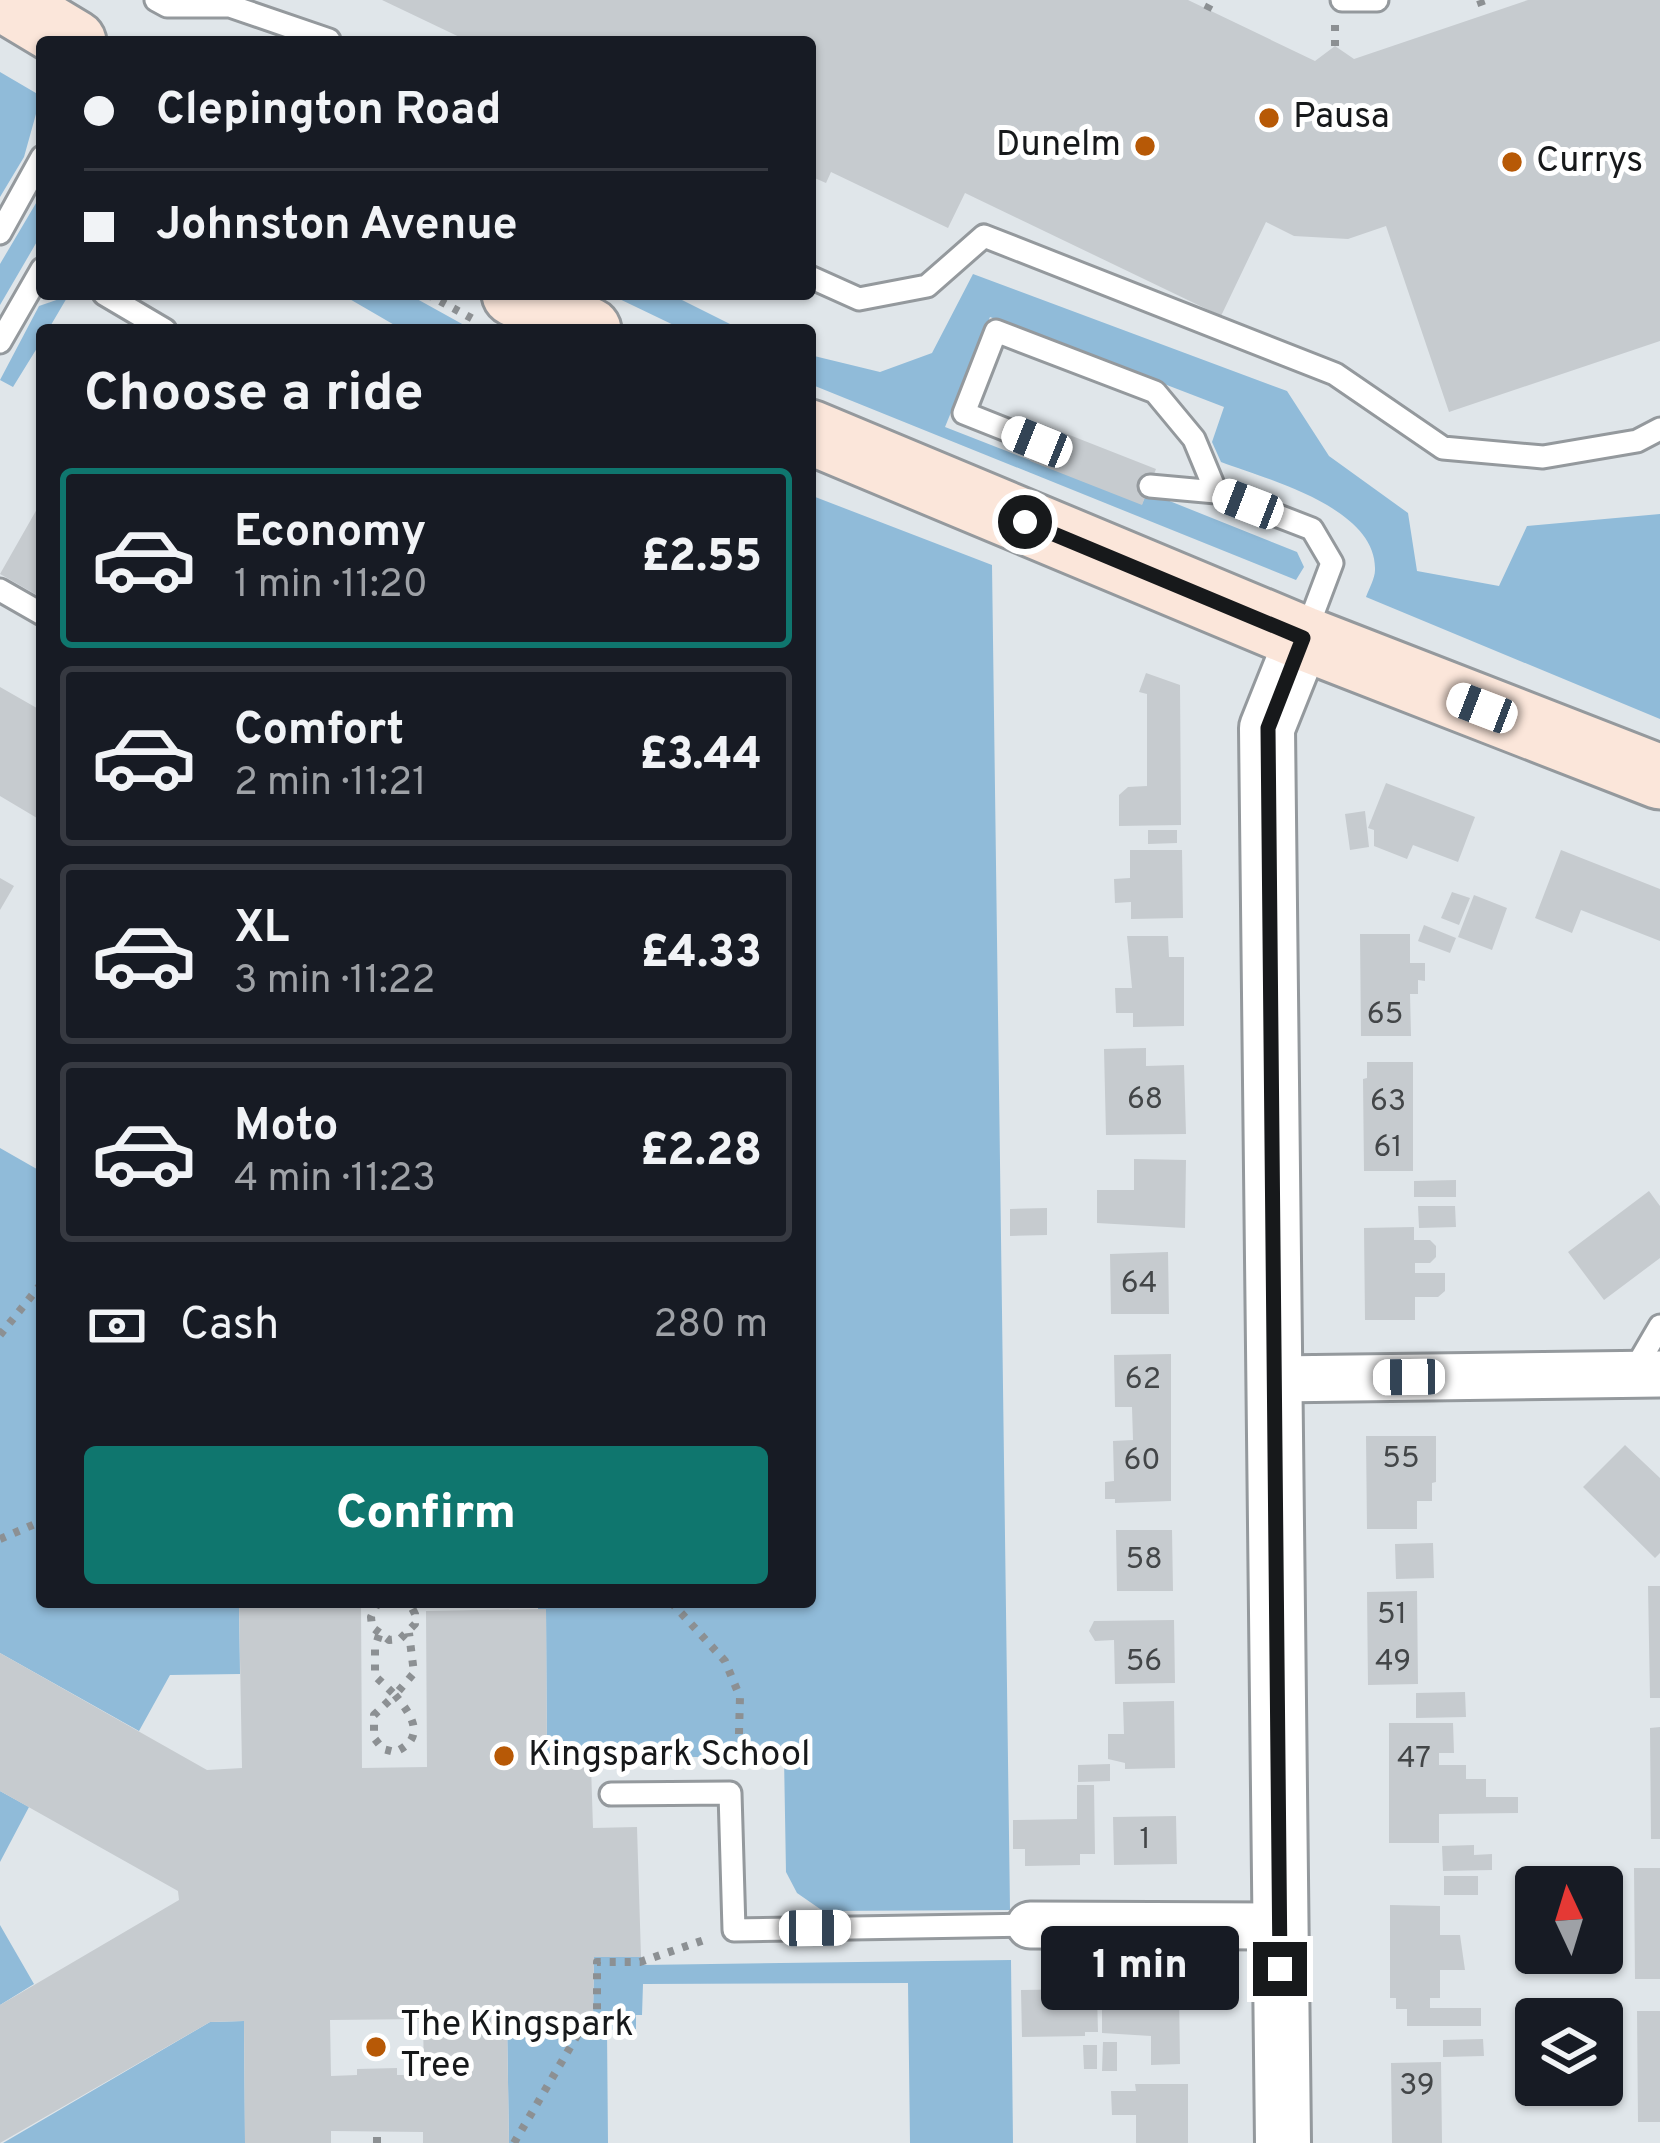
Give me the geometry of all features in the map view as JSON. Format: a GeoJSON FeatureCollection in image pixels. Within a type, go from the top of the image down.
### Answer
{"type":"FeatureCollection","features":[{"type":"Feature","properties":{"kind":"main road"},"geometry":{"type":"LineString","coordinates":[[4,0],[64,36]]}},
{"type":"Feature","properties":{"kind":"main road"},"geometry":{"type":"LineString","coordinates":[[526,300],[576,324]]}},
{"type":"Feature","properties":{"kind":"main road"},"geometry":{"type":"LineString","coordinates":[[816,435],[1303,638],[1660,777]]}},
{"type":"Feature","properties":{"kind":"street"},"geometry":{"type":"LineString","coordinates":[[1283,2143],[1268,728],[1303,638]]}},
{"type":"Feature","properties":{"kind":"street"},"geometry":{"type":"LineString","coordinates":[[1276,1378],[1646,1374]]}},
{"type":"Feature","properties":{"kind":"street"},"geometry":{"type":"LineString","coordinates":[[1030,1925],[1280,1926]]}},
{"type":"Feature","properties":{"kind":"lane"},"geometry":{"type":"LineString","coordinates":[[156,0],[167,6],[230,6],[312,36]]}},
{"type":"Feature","properties":{"kind":"lane"},"geometry":{"type":"LineString","coordinates":[[1342,0],[1377,0]]}},
{"type":"Feature","properties":{"kind":"lane"},"geometry":{"type":"LineString","coordinates":[[0,233],[36,168]]}},
{"type":"Feature","properties":{"kind":"lane"},"geometry":{"type":"LineString","coordinates":[[816,281],[860,299],[927,286],[984,236],[1335,374],[1443,448],[1543,457],[1637,441],[1660,428]]}},
{"type":"Feature","properties":{"kind":"lane"},"geometry":{"type":"LineString","coordinates":[[0,342],[36,279]]}},
{"type":"Feature","properties":{"kind":"lane"},"geometry":{"type":"LineString","coordinates":[[114,300],[156,324]]}},
{"type":"Feature","properties":{"kind":"lane"},"geometry":{"type":"LineString","coordinates":[[1037,442],[964,413],[996,331],[1155,392],[1194,439],[1216,492]]}},
{"type":"Feature","properties":{"kind":"lane"},"geometry":{"type":"LineString","coordinates":[[1150,485],[1216,492],[1312,529],[1332,563],[1303,638]]}},
{"type":"Feature","properties":{"kind":"lane"},"geometry":{"type":"LineString","coordinates":[[0,590],[36,611]]}},
{"type":"Feature","properties":{"kind":"lane"},"geometry":{"type":"LineString","coordinates":[[1646,1374],[1660,1326]]}},
{"type":"Feature","properties":{"kind":"lane"},"geometry":{"type":"LineString","coordinates":[[611,1793],[730,1792],[734,1930],[1030,1925]]}},
{"type":"Feature","properties":{"kind":"path"},"geometry":{"type":"LineString","coordinates":[[1480,0],[1485,14]]}},
{"type":"Feature","properties":{"kind":"path"},"geometry":{"type":"LineString","coordinates":[[438,300],[481,324]]}},
{"type":"Feature","properties":{"kind":"path"},"geometry":{"type":"LineString","coordinates":[[0,1335],[36,1290]]}},
{"type":"Feature","properties":{"kind":"path"},"geometry":{"type":"LineString","coordinates":[[0,1539],[36,1524]]}},
{"type":"Feature","properties":{"kind":"path"},"geometry":{"type":"LineString","coordinates":[[375,1608],[370,1617],[379,1635],[389,1640],[409,1633],[415,1624],[412,1608]]}},
{"type":"Feature","properties":{"kind":"path"},"geometry":{"type":"LineString","coordinates":[[676,1608],[725,1661],[740,1697],[742,1759],[730,1792]]}},
{"type":"Feature","properties":{"kind":"path"},"geometry":{"type":"LineString","coordinates":[[379,1635],[374,1648],[375,1676],[395,1695],[414,1718],[414,1737],[395,1753],[383,1749],[374,1738],[374,1715],[395,1695],[414,1673],[409,1633]]}},
{"type":"Feature","properties":{"kind":"path"},"geometry":{"type":"LineString","coordinates":[[514,2143],[585,2023],[597,2022],[598,1962],[640,1962],[734,1930]]}},
{"type":"Feature","properties":{"kind":"shaded area"},"geometry":{"type":"Polygon","coordinates":[[[0,72],[36,93],[36,114],[24,157],[0,197],[0,72]]]}},
{"type":"Feature","properties":{"kind":"shaded area"},"geometry":{"type":"Polygon","coordinates":[[[36,203],[36,243],[0,305],[0,264],[36,203]]]}},
{"type":"Feature","properties":{"kind":"shaded area"},"geometry":{"type":"Polygon","coordinates":[[[973,274],[1287,391],[1329,456],[1408,513],[1417,571],[1499,586],[1527,526],[1660,514],[1660,719],[1366,597],[1375,570],[1371,548],[1359,530],[1317,500],[1221,462],[1212,442],[1224,407],[990,317],[945,427],[1142,504],[1147,492],[1297,552],[1304,567],[1296,580],[816,386],[816,356],[880,372],[932,353],[973,274]]]}},
{"type":"Feature","properties":{"kind":"shaded area"},"geometry":{"type":"Polygon","coordinates":[[[66,300],[52,324],[36,324],[36,350],[13,387],[0,380],[39,306],[66,300]]]}},
{"type":"Feature","properties":{"kind":"shaded area"},"geometry":{"type":"Polygon","coordinates":[[[351,300],[419,300],[462,324],[393,324],[351,300]]]}},
{"type":"Feature","properties":{"kind":"shaded area"},"geometry":{"type":"Polygon","coordinates":[[[622,300],[682,300],[730,324],[672,324],[622,300]]]}},
{"type":"Feature","properties":{"kind":"shaded area"},"geometry":{"type":"Polygon","coordinates":[[[816,497],[992,565],[1010,1910],[823,1911],[797,1893],[786,1872],[784,1757],[592,1757],[591,1766],[547,1767],[546,1610],[538,1609],[816,1608],[816,497]]]}},
{"type":"Feature","properties":{"kind":"shaded area"},"geometry":{"type":"Polygon","coordinates":[[[0,1148],[36,1169],[36,1608],[239,1608],[240,1674],[170,1675],[139,1731],[0,1653],[0,1148]]]}},
{"type":"Feature","properties":{"kind":"shaded area"},"geometry":{"type":"Polygon","coordinates":[[[0,1791],[29,1807],[0,1862],[0,1791]]]}},
{"type":"Feature","properties":{"kind":"shaded area"},"geometry":{"type":"Polygon","coordinates":[[[0,1925],[34,1984],[0,2005],[0,1925]]]}},
{"type":"Feature","properties":{"kind":"shaded area"},"geometry":{"type":"Polygon","coordinates":[[[594,1957],[641,1957],[641,1965],[1011,1960],[1013,2143],[910,2143],[908,1983],[643,1984],[642,2015],[636,2015],[636,2029],[607,2030],[608,2143],[509,2143],[507,2020],[593,2018],[594,1957]]]}},
{"type":"Feature","properties":{"kind":"shaded area"},"geometry":{"type":"Polygon","coordinates":[[[244,2021],[245,2143],[3,2143],[210,2022],[244,2021]]]}},
{"type":"Feature","properties":{"kind":"building"},"geometry":{"type":"Polygon","coordinates":[[[382,0],[1188,0],[1315,61],[1335,46],[1354,59],[1528,0],[1660,0],[1660,341],[1449,412],[1386,226],[1348,239],[1294,236],[1266,222],[1221,316],[965,193],[948,228],[831,172],[826,183],[816,179],[816,36],[457,36],[382,0]]]}},
{"type":"Feature","properties":{"kind":"building"},"geometry":{"type":"Polygon","coordinates":[[[1044,425],[1156,469],[1142,505],[1030,461],[1044,425]]]}},
{"type":"Feature","properties":{"kind":"building"},"geometry":{"type":"Polygon","coordinates":[[[36,511],[36,595],[0,574],[36,511]]]}},
{"type":"Feature","properties":{"kind":"building"},"geometry":{"type":"Polygon","coordinates":[[[1146,673],[1180,685],[1181,825],[1119,826],[1119,795],[1128,787],[1147,786],[1147,694],[1139,692],[1146,673]]]}},
{"type":"Feature","properties":{"kind":"building"},"geometry":{"type":"Polygon","coordinates":[[[0,687],[36,708],[36,817],[0,796],[0,687]]]}},
{"type":"Feature","properties":{"kind":"building"},"geometry":{"type":"Polygon","coordinates":[[[1386,783],[1475,817],[1458,862],[1413,845],[1407,859],[1374,846],[1374,830],[1368,828],[1386,783]]]}},
{"type":"Feature","properties":{"kind":"building"},"geometry":{"type":"Polygon","coordinates":[[[1365,811],[1369,847],[1350,850],[1345,814],[1365,811]]]}},
{"type":"Feature","properties":{"kind":"building"},"geometry":{"type":"Polygon","coordinates":[[[1148,830],[1177,830],[1177,843],[1148,844],[1148,830]]]}},
{"type":"Feature","properties":{"kind":"building"},"geometry":{"type":"Polygon","coordinates":[[[1130,850],[1182,850],[1183,918],[1131,919],[1131,902],[1115,903],[1114,879],[1130,878],[1130,850]]]}},
{"type":"Feature","properties":{"kind":"building"},"geometry":{"type":"Polygon","coordinates":[[[1561,850],[1660,889],[1660,941],[1581,910],[1572,933],[1535,918],[1561,850]]]}},
{"type":"Feature","properties":{"kind":"building"},"geometry":{"type":"Polygon","coordinates":[[[0,878],[14,886],[0,910],[0,878]]]}},
{"type":"Feature","properties":{"kind":"building"},"geometry":{"type":"Polygon","coordinates":[[[1452,892],[1470,898],[1459,925],[1441,918],[1452,892]]]}},
{"type":"Feature","properties":{"kind":"building"},"geometry":{"type":"Polygon","coordinates":[[[1474,895],[1507,908],[1492,950],[1458,937],[1474,895]]]}},
{"type":"Feature","properties":{"kind":"building"},"geometry":{"type":"Polygon","coordinates":[[[1424,925],[1456,938],[1450,953],[1418,941],[1424,925]]]}},
{"type":"Feature","properties":{"kind":"building"},"geometry":{"type":"Polygon","coordinates":[[[1360,934],[1410,934],[1410,963],[1425,963],[1425,981],[1418,980],[1418,994],[1410,994],[1411,1036],[1361,1036],[1360,934]]]}},
{"type":"Feature","properties":{"kind":"building"},"geometry":{"type":"Polygon","coordinates":[[[1127,936],[1168,936],[1169,957],[1184,957],[1184,1026],[1133,1027],[1133,1013],[1116,1013],[1115,988],[1132,988],[1127,936]]]}},
{"type":"Feature","properties":{"kind":"building"},"geometry":{"type":"Polygon","coordinates":[[[1146,1048],[1146,1066],[1184,1065],[1186,1134],[1106,1135],[1104,1049],[1146,1048]]]}},
{"type":"Feature","properties":{"kind":"building"},"geometry":{"type":"Polygon","coordinates":[[[1367,1062],[1413,1062],[1413,1171],[1364,1171],[1367,1062]]]}},
{"type":"Feature","properties":{"kind":"building"},"geometry":{"type":"Polygon","coordinates":[[[1134,1159],[1186,1160],[1185,1228],[1097,1223],[1097,1190],[1134,1190],[1134,1159]]]}},
{"type":"Feature","properties":{"kind":"building"},"geometry":{"type":"Polygon","coordinates":[[[1456,1180],[1456,1197],[1414,1197],[1414,1181],[1456,1180]]]}},
{"type":"Feature","properties":{"kind":"building"},"geometry":{"type":"Polygon","coordinates":[[[1649,1191],[1660,1206],[1660,1258],[1604,1300],[1568,1252],[1649,1191]]]}},
{"type":"Feature","properties":{"kind":"building"},"geometry":{"type":"Polygon","coordinates":[[[1418,1206],[1455,1206],[1456,1227],[1419,1228],[1418,1206]]]}},
{"type":"Feature","properties":{"kind":"building"},"geometry":{"type":"Polygon","coordinates":[[[1047,1208],[1047,1235],[1010,1236],[1010,1209],[1047,1208]]]}},
{"type":"Feature","properties":{"kind":"building"},"geometry":{"type":"Polygon","coordinates":[[[1414,1227],[1414,1240],[1430,1240],[1436,1246],[1436,1257],[1430,1263],[1415,1263],[1415,1273],[1445,1273],[1445,1291],[1438,1297],[1415,1297],[1415,1320],[1365,1320],[1364,1228],[1414,1227]]]}},
{"type":"Feature","properties":{"kind":"building"},"geometry":{"type":"Polygon","coordinates":[[[1168,1252],[1169,1314],[1111,1314],[1110,1254],[1168,1252]]]}},
{"type":"Feature","properties":{"kind":"building"},"geometry":{"type":"Polygon","coordinates":[[[1171,1354],[1171,1501],[1115,1503],[1115,1499],[1105,1499],[1105,1482],[1114,1481],[1113,1441],[1133,1440],[1132,1407],[1115,1407],[1114,1355],[1171,1354]]]}},
{"type":"Feature","properties":{"kind":"building"},"geometry":{"type":"Polygon","coordinates":[[[1366,1436],[1436,1436],[1436,1482],[1432,1483],[1432,1501],[1417,1501],[1417,1529],[1367,1529],[1366,1436]]]}},
{"type":"Feature","properties":{"kind":"building"},"geometry":{"type":"Polygon","coordinates":[[[1625,1445],[1660,1478],[1660,1553],[1655,1558],[1583,1487],[1625,1445]]]}},
{"type":"Feature","properties":{"kind":"building"},"geometry":{"type":"Polygon","coordinates":[[[1116,1530],[1172,1530],[1173,1591],[1117,1591],[1116,1530]]]}},
{"type":"Feature","properties":{"kind":"building"},"geometry":{"type":"Polygon","coordinates":[[[1433,1543],[1434,1578],[1396,1579],[1395,1544],[1433,1543]]]}},
{"type":"Feature","properties":{"kind":"building"},"geometry":{"type":"Polygon","coordinates":[[[1648,1586],[1660,1586],[1660,1698],[1650,1698],[1648,1586]]]}},
{"type":"Feature","properties":{"kind":"building"},"geometry":{"type":"Polygon","coordinates":[[[1417,1591],[1418,1684],[1368,1685],[1367,1592],[1417,1591]]]}},
{"type":"Feature","properties":{"kind":"building"},"geometry":{"type":"Polygon","coordinates":[[[239,1608],[361,1608],[362,1768],[427,1767],[426,1611],[546,1609],[547,1767],[591,1766],[593,1828],[637,1827],[641,1957],[594,1957],[593,2018],[507,2020],[509,2143],[423,2143],[423,2132],[331,2131],[331,2143],[245,2143],[244,2021],[210,2022],[0,2143],[0,2005],[179,1900],[178,1891],[0,1791],[0,1653],[207,1770],[242,1768],[239,1608]],[[423,2019],[330,2020],[331,2076],[357,2075],[357,2069],[397,2068],[397,2075],[424,2075],[423,2019]]]}},
{"type":"Feature","properties":{"kind":"building"},"geometry":{"type":"Polygon","coordinates":[[[1174,1620],[1175,1683],[1115,1684],[1114,1640],[1095,1641],[1089,1631],[1094,1621],[1174,1620]]]}},
{"type":"Feature","properties":{"kind":"building"},"geometry":{"type":"Polygon","coordinates":[[[1465,1692],[1466,1717],[1416,1718],[1416,1693],[1465,1692]]]}},
{"type":"Feature","properties":{"kind":"building"},"geometry":{"type":"Polygon","coordinates":[[[1174,1701],[1175,1768],[1125,1769],[1125,1763],[1108,1759],[1108,1734],[1124,1734],[1123,1702],[1174,1701]]]}},
{"type":"Feature","properties":{"kind":"building"},"geometry":{"type":"Polygon","coordinates":[[[1389,1723],[1453,1723],[1454,1753],[1439,1753],[1439,1765],[1466,1765],[1466,1779],[1486,1779],[1486,1797],[1518,1797],[1518,1813],[1439,1814],[1439,1843],[1389,1843],[1389,1723]]]}},
{"type":"Feature","properties":{"kind":"building"},"geometry":{"type":"Polygon","coordinates":[[[1660,1727],[1660,1839],[1651,1839],[1650,1728],[1660,1727]]]}},
{"type":"Feature","properties":{"kind":"building"},"geometry":{"type":"Polygon","coordinates":[[[1110,1764],[1110,1781],[1078,1782],[1078,1765],[1110,1764]]]}},
{"type":"Feature","properties":{"kind":"building"},"geometry":{"type":"Polygon","coordinates":[[[1077,1785],[1094,1785],[1095,1854],[1080,1854],[1080,1865],[1025,1866],[1025,1849],[1013,1849],[1013,1820],[1077,1819],[1077,1785]]]}},
{"type":"Feature","properties":{"kind":"building"},"geometry":{"type":"Polygon","coordinates":[[[1176,1816],[1177,1864],[1114,1865],[1113,1817],[1176,1816]]]}},
{"type":"Feature","properties":{"kind":"building"},"geometry":{"type":"Polygon","coordinates":[[[1474,1845],[1474,1855],[1492,1854],[1492,1870],[1443,1871],[1442,1846],[1474,1845]]]}},
{"type":"Feature","properties":{"kind":"building"},"geometry":{"type":"Polygon","coordinates":[[[1634,1868],[1660,1868],[1660,1979],[1635,1979],[1634,1868]]]}},
{"type":"Feature","properties":{"kind":"building"},"geometry":{"type":"Polygon","coordinates":[[[1444,1876],[1478,1876],[1478,1895],[1444,1895],[1444,1876]]]}},
{"type":"Feature","properties":{"kind":"building"},"geometry":{"type":"Polygon","coordinates":[[[1390,1905],[1440,1906],[1440,1935],[1460,1935],[1465,1970],[1440,1970],[1440,1998],[1430,1998],[1430,2008],[1481,2008],[1481,2026],[1407,2026],[1407,2009],[1396,2009],[1396,1998],[1390,1998],[1390,1905]]]}},
{"type":"Feature","properties":{"kind":"building"},"geometry":{"type":"Polygon","coordinates":[[[1179,1988],[1180,2064],[1151,2065],[1151,2036],[1102,2033],[1102,1996],[1116,1995],[1116,1989],[1179,1988]]]}},
{"type":"Feature","properties":{"kind":"building"},"geometry":{"type":"Polygon","coordinates":[[[1085,1989],[1085,1995],[1097,1995],[1098,2032],[1022,2037],[1021,1990],[1085,1989]]]}},
{"type":"Feature","properties":{"kind":"building"},"geometry":{"type":"Polygon","coordinates":[[[1637,2011],[1660,2011],[1660,2122],[1638,2122],[1637,2011]]]}},
{"type":"Feature","properties":{"kind":"building"},"geometry":{"type":"Polygon","coordinates":[[[1483,2039],[1484,2056],[1443,2057],[1443,2040],[1483,2039]]]}},
{"type":"Feature","properties":{"kind":"building"},"geometry":{"type":"Polygon","coordinates":[[[1103,2042],[1117,2042],[1117,2071],[1102,2071],[1103,2042]]]}},
{"type":"Feature","properties":{"kind":"building"},"geometry":{"type":"Polygon","coordinates":[[[1083,2045],[1097,2045],[1097,2069],[1084,2069],[1083,2045]]]}},
{"type":"Feature","properties":{"kind":"building"},"geometry":{"type":"Polygon","coordinates":[[[1441,2062],[1442,2143],[1392,2143],[1391,2063],[1441,2062]]]}},
{"type":"Feature","properties":{"kind":"building"},"geometry":{"type":"Polygon","coordinates":[[[1135,2084],[1188,2084],[1188,2143],[1136,2143],[1136,2115],[1112,2115],[1111,2091],[1136,2091],[1135,2084]]]}},
{"type":"Feature","properties":{"kind":"place","name":"Pausa"},"geometry":{"type":"Point","coordinates":[1269,118]}},
{"type":"Feature","properties":{"kind":"place","name":"Dunelm"},"geometry":{"type":"Point","coordinates":[1145,146]}},
{"type":"Feature","properties":{"kind":"place","name":"Currys"},"geometry":{"type":"Point","coordinates":[1512,162]}},
{"type":"Feature","properties":{"kind":"place","name":"Kingspark School"},"geometry":{"type":"Point","coordinates":[504,1756]}},
{"type":"Feature","properties":{"kind":"place","name":"The Kingspark Tree"},"geometry":{"type":"Point","coordinates":[376,2047]}},
{"type":"Feature","properties":{"kind":"route"},"geometry":{"type":"LineString","coordinates":[[1025,522],[1303,638],[1268,728],[1280,1969]]}}]}
